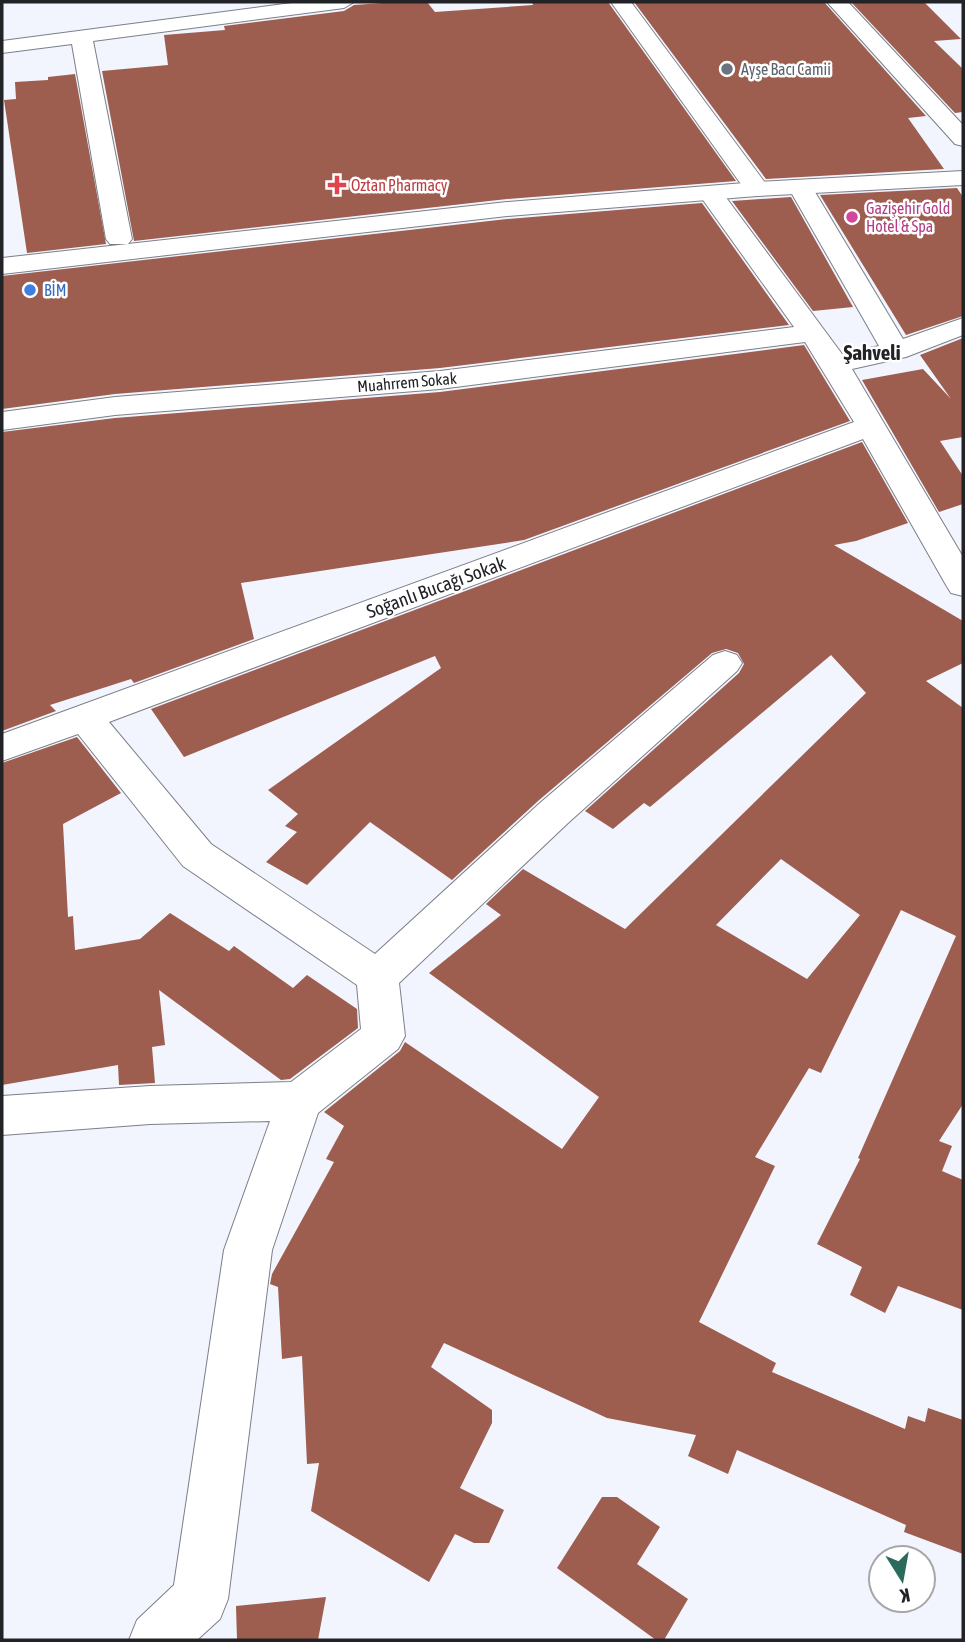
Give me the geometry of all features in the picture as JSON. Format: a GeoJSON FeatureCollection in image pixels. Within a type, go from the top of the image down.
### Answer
{"type":"FeatureCollection","features":[{"type":"Feature","properties":{"kind":"street"},"geometry":{"type":"LineString","coordinates":[[2,47],[344,2]]}},
{"type":"Feature","properties":{"kind":"street"},"geometry":{"type":"LineString","coordinates":[[621,2],[754,184]]}},
{"type":"Feature","properties":{"kind":"street"},"geometry":{"type":"LineString","coordinates":[[837,2],[963,139]]}},
{"type":"Feature","properties":{"kind":"street"},"geometry":{"type":"LineString","coordinates":[[80,36],[119,239]]}},
{"type":"Feature","properties":{"kind":"street"},"geometry":{"type":"LineString","coordinates":[[2,252],[119,239],[963,166]]}},
{"type":"Feature","properties":{"kind":"street"},"geometry":{"type":"LineString","coordinates":[[2,266],[386,221],[710,193],[754,184],[800,187],[963,178]]}},
{"type":"Feature","properties":{"kind":"street"},"geometry":{"type":"LineString","coordinates":[[800,187],[896,351]]}},
{"type":"Feature","properties":{"kind":"street"},"geometry":{"type":"LineString","coordinates":[[710,193],[835,364],[963,585]]}},
{"type":"Feature","properties":{"kind":"street"},"geometry":{"type":"LineString","coordinates":[[835,364],[896,351],[963,326]]}},
{"type":"Feature","properties":{"kind":"street","name":"Muahrrem Sokak"},"geometry":{"type":"LineString","coordinates":[[2,421],[115,407],[440,380],[812,333]]}},
{"type":"Feature","properties":{"kind":"street","name":"Soğanlı Bucağı Sokak"},"geometry":{"type":"LineString","coordinates":[[2,748],[871,426]]}},
{"type":"Feature","properties":{"kind":"street"},"geometry":{"type":"LineString","coordinates":[[377,977],[554,813],[726,663]]}},
{"type":"Feature","properties":{"kind":"street"},"geometry":{"type":"LineString","coordinates":[[85,717],[197,855],[377,977]]}},
{"type":"Feature","properties":{"kind":"street"},"geometry":{"type":"LineString","coordinates":[[157,1640],[200,1599],[248,1250],[300,1101],[383,1036],[377,977]]}},
{"type":"Feature","properties":{"kind":"street"},"geometry":{"type":"LineString","coordinates":[[2,1115],[150,1105],[300,1101]]}},
{"type":"Feature","properties":{"kind":"building"},"geometry":{"type":"Polygon","coordinates":[[[427,2],[435,12],[533,5],[532,2],[608,2],[736,181],[507,199],[134,241],[102,71],[168,65],[164,35],[225,30],[224,26],[344,11],[354,5],[427,2]]]}},
{"type":"Feature","properties":{"kind":"building"},"geometry":{"type":"Polygon","coordinates":[[[634,2],[824,2],[926,116],[908,118],[944,169],[766,179],[634,2]]]}},
{"type":"Feature","properties":{"kind":"building"},"geometry":{"type":"Polygon","coordinates":[[[851,2],[924,2],[961,39],[934,41],[963,69],[963,112],[955,113],[851,2]]]}},
{"type":"Feature","properties":{"kind":"building"},"geometry":{"type":"Polygon","coordinates":[[[75,74],[106,244],[27,253],[4,100],[16,99],[15,82],[48,80],[48,77],[75,74]]]}},
{"type":"Feature","properties":{"kind":"building"},"geometry":{"type":"Polygon","coordinates":[[[957,188],[963,197],[963,316],[906,335],[820,195],[957,188]]]}},
{"type":"Feature","properties":{"kind":"building"},"geometry":{"type":"Polygon","coordinates":[[[791,197],[853,307],[813,311],[732,201],[791,197]]]}},
{"type":"Feature","properties":{"kind":"building"},"geometry":{"type":"Polygon","coordinates":[[[702,203],[789,325],[440,368],[115,394],[2,409],[2,276],[507,219],[702,203]]]}},
{"type":"Feature","properties":{"kind":"building"},"geometry":{"type":"Polygon","coordinates":[[[963,338],[963,437],[940,441],[963,476],[963,504],[939,512],[862,380],[923,369],[951,399],[920,355],[963,338]]]}},
{"type":"Feature","properties":{"kind":"building"},"geometry":{"type":"Polygon","coordinates":[[[804,345],[850,421],[524,540],[241,583],[254,639],[134,683],[131,679],[50,705],[56,711],[2,731],[2,432],[115,418],[440,392],[804,345]]]}},
{"type":"Feature","properties":{"kind":"building"},"geometry":{"type":"Polygon","coordinates":[[[862,442],[908,523],[856,541],[834,545],[963,621],[963,663],[926,681],[963,708],[963,1104],[939,1141],[952,1146],[942,1171],[963,1180],[963,1310],[898,1286],[885,1313],[850,1295],[862,1267],[817,1244],[860,1159],[858,1158],[956,936],[901,910],[821,1073],[809,1068],[755,1157],[775,1166],[699,1322],[776,1363],[772,1372],[905,1429],[908,1416],[925,1422],[928,1408],[963,1420],[963,1554],[904,1532],[906,1525],[737,1450],[728,1474],[688,1456],[696,1435],[607,1418],[444,1343],[431,1367],[492,1410],[492,1423],[460,1488],[504,1510],[489,1543],[474,1543],[455,1534],[429,1582],[311,1511],[319,1463],[307,1464],[302,1356],[282,1359],[278,1287],[270,1284],[272,1274],[334,1162],[326,1159],[344,1126],[324,1112],[400,1051],[405,1042],[562,1149],[599,1097],[429,973],[501,915],[486,904],[523,869],[625,929],[866,693],[831,655],[650,807],[644,803],[613,829],[585,811],[739,673],[744,664],[738,653],[726,649],[712,653],[538,801],[452,880],[370,822],[307,885],[266,862],[297,832],[285,826],[298,814],[268,790],[441,668],[435,656],[184,757],[151,709],[862,442]],[[781,859],[716,925],[807,979],[860,915],[781,859]]]}},
{"type":"Feature","properties":{"kind":"building"},"geometry":{"type":"Polygon","coordinates":[[[77,737],[121,793],[63,824],[68,917],[73,916],[75,950],[140,939],[170,913],[229,951],[234,946],[293,988],[307,975],[357,1009],[358,1028],[290,1079],[281,1080],[159,990],[165,1045],[152,1047],[155,1083],[119,1085],[118,1065],[2,1085],[2,763],[77,737]]]}},
{"type":"Feature","properties":{"kind":"building"},"geometry":{"type":"Polygon","coordinates":[[[602,1497],[617,1497],[660,1527],[637,1564],[688,1599],[664,1640],[656,1640],[557,1568],[602,1497]]]}},
{"type":"Feature","properties":{"kind":"building"},"geometry":{"type":"Polygon","coordinates":[[[326,1597],[318,1640],[237,1640],[236,1606],[326,1597]]]}},
{"type":"Feature","properties":{"kind":"place","name":"Ayşe Bacı Camii"},"geometry":{"type":"Point","coordinates":[727,69]}},
{"type":"Feature","properties":{"kind":"place","name":"Oztan Pharmacy"},"geometry":{"type":"Point","coordinates":[337,185]}},
{"type":"Feature","properties":{"kind":"place","name":"Gazişehir Gold Hotel & Spa"},"geometry":{"type":"Point","coordinates":[852,217]}},
{"type":"Feature","properties":{"kind":"place","name":"BİM"},"geometry":{"type":"Point","coordinates":[30,290]}},
{"type":"Feature","properties":{"kind":"district","name":"Şahveli"},"geometry":{"type":"Point","coordinates":[872,352]}}]}
